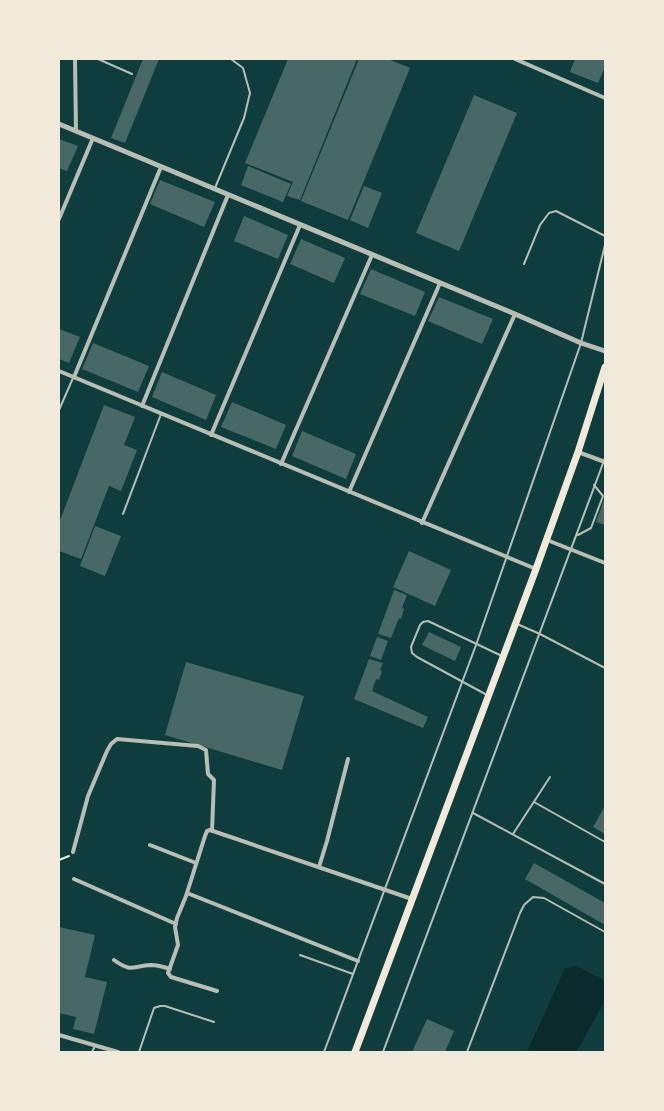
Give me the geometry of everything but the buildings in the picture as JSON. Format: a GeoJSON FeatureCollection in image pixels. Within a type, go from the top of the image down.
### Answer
{"type":"FeatureCollection","features":[{"type":"Feature","properties":{"kind":"highway"},"geometry":{"type":"LineString","coordinates":[[355,1052],[547,540],[578,452],[605,367]]}},
{"type":"Feature","properties":{"kind":"street"},"geometry":{"type":"LineString","coordinates":[[75,59],[76,131]]}},
{"type":"Feature","properties":{"kind":"street"},"geometry":{"type":"LineString","coordinates":[[515,59],[605,98]]}},
{"type":"Feature","properties":{"kind":"street"},"geometry":{"type":"LineString","coordinates":[[59,124],[515,314],[581,343],[605,351]]}},
{"type":"Feature","properties":{"kind":"street"},"geometry":{"type":"LineString","coordinates":[[59,220],[93,138]]}},
{"type":"Feature","properties":{"kind":"street"},"geometry":{"type":"LineString","coordinates":[[74,377],[161,167]]}},
{"type":"Feature","properties":{"kind":"street"},"geometry":{"type":"LineString","coordinates":[[142,406],[228,195]]}},
{"type":"Feature","properties":{"kind":"street"},"geometry":{"type":"LineString","coordinates":[[211,435],[300,225]]}},
{"type":"Feature","properties":{"kind":"street"},"geometry":{"type":"LineString","coordinates":[[281,464],[372,255]]}},
{"type":"Feature","properties":{"kind":"street"},"geometry":{"type":"LineString","coordinates":[[349,492],[440,283]]}},
{"type":"Feature","properties":{"kind":"street"},"geometry":{"type":"LineString","coordinates":[[422,523],[515,314]]}},
{"type":"Feature","properties":{"kind":"street"},"geometry":{"type":"LineString","coordinates":[[59,371],[422,523],[536,569]]}},
{"type":"Feature","properties":{"kind":"street"},"geometry":{"type":"LineString","coordinates":[[578,452],[605,460]]}},
{"type":"Feature","properties":{"kind":"street"},"geometry":{"type":"LineString","coordinates":[[547,540],[605,563]]}},
{"type":"Feature","properties":{"kind":"street"},"geometry":{"type":"LineString","coordinates":[[73,852],[88,796],[107,752],[117,739],[198,746],[206,750],[208,774],[214,780],[212,830]]}},
{"type":"Feature","properties":{"kind":"street"},"geometry":{"type":"LineString","coordinates":[[319,867],[328,841],[348,759]]}},
{"type":"Feature","properties":{"kind":"street"},"geometry":{"type":"LineString","coordinates":[[217,991],[171,977],[168,973],[178,945],[176,924],[177,918],[207,831],[212,830],[412,899]]}},
{"type":"Feature","properties":{"kind":"street"},"geometry":{"type":"LineString","coordinates":[[150,845],[196,863]]}},
{"type":"Feature","properties":{"kind":"street"},"geometry":{"type":"LineString","coordinates":[[74,880],[176,924]]}},
{"type":"Feature","properties":{"kind":"street"},"geometry":{"type":"LineString","coordinates":[[187,892],[358,961]]}},
{"type":"Feature","properties":{"kind":"street"},"geometry":{"type":"LineString","coordinates":[[114,960],[123,967],[135,968],[150,965],[170,969]]}},
{"type":"Feature","properties":{"kind":"street"},"geometry":{"type":"LineString","coordinates":[[59,1035],[118,1052]]}},
{"type":"Feature","properties":{"kind":"lane"},"geometry":{"type":"LineString","coordinates":[[98,59],[132,74]]}},
{"type":"Feature","properties":{"kind":"lane"},"geometry":{"type":"LineString","coordinates":[[214,189],[244,118],[250,93],[243,68],[231,59]]}},
{"type":"Feature","properties":{"kind":"lane"},"geometry":{"type":"LineString","coordinates":[[524,264],[540,225],[549,213],[556,211],[605,236]]}},
{"type":"Feature","properties":{"kind":"lane"},"geometry":{"type":"LineString","coordinates":[[324,1052],[476,645],[581,343],[605,245]]}},
{"type":"Feature","properties":{"kind":"lane"},"geometry":{"type":"LineString","coordinates":[[59,410],[74,377]]}},
{"type":"Feature","properties":{"kind":"lane"},"geometry":{"type":"LineString","coordinates":[[123,514],[161,414]]}},
{"type":"Feature","properties":{"kind":"lane"},"geometry":{"type":"LineString","coordinates":[[383,1052],[577,535],[594,485],[605,460]]}},
{"type":"Feature","properties":{"kind":"lane"},"geometry":{"type":"LineString","coordinates":[[577,535],[591,528],[602,496],[594,485]]}},
{"type":"Feature","properties":{"kind":"lane"},"geometry":{"type":"LineString","coordinates":[[489,696],[417,657],[412,653],[411,647],[420,625],[428,620],[503,657]]}},
{"type":"Feature","properties":{"kind":"lane"},"geometry":{"type":"LineString","coordinates":[[516,624],[540,634],[605,668]]}},
{"type":"Feature","properties":{"kind":"lane"},"geometry":{"type":"LineString","coordinates":[[513,834],[550,777]]}},
{"type":"Feature","properties":{"kind":"lane"},"geometry":{"type":"LineString","coordinates":[[534,802],[605,842]]}},
{"type":"Feature","properties":{"kind":"lane"},"geometry":{"type":"LineString","coordinates":[[473,813],[605,884]]}},
{"type":"Feature","properties":{"kind":"lane"},"geometry":{"type":"LineString","coordinates":[[467,1052],[524,905],[534,897],[544,898],[605,932]]}},
{"type":"Feature","properties":{"kind":"lane"},"geometry":{"type":"LineString","coordinates":[[300,955],[353,974]]}},
{"type":"Feature","properties":{"kind":"lane"},"geometry":{"type":"LineString","coordinates":[[139,1052],[156,1006],[165,1006],[214,1022]]}},
{"type":"Feature","properties":{"kind":"lane"},"geometry":{"type":"LineString","coordinates":[[92,1052],[96,1045]]}},
{"type":"Feature","properties":{"kind":"path"},"geometry":{"type":"LineString","coordinates":[[59,860],[64,859],[73,852]]}},
{"type":"Feature","properties":{"kind":"water"},"geometry":{"type":"Polygon","coordinates":[[[577,966],[605,981],[605,1001],[576,1052],[527,1052],[565,968],[577,966]]]}}]}
